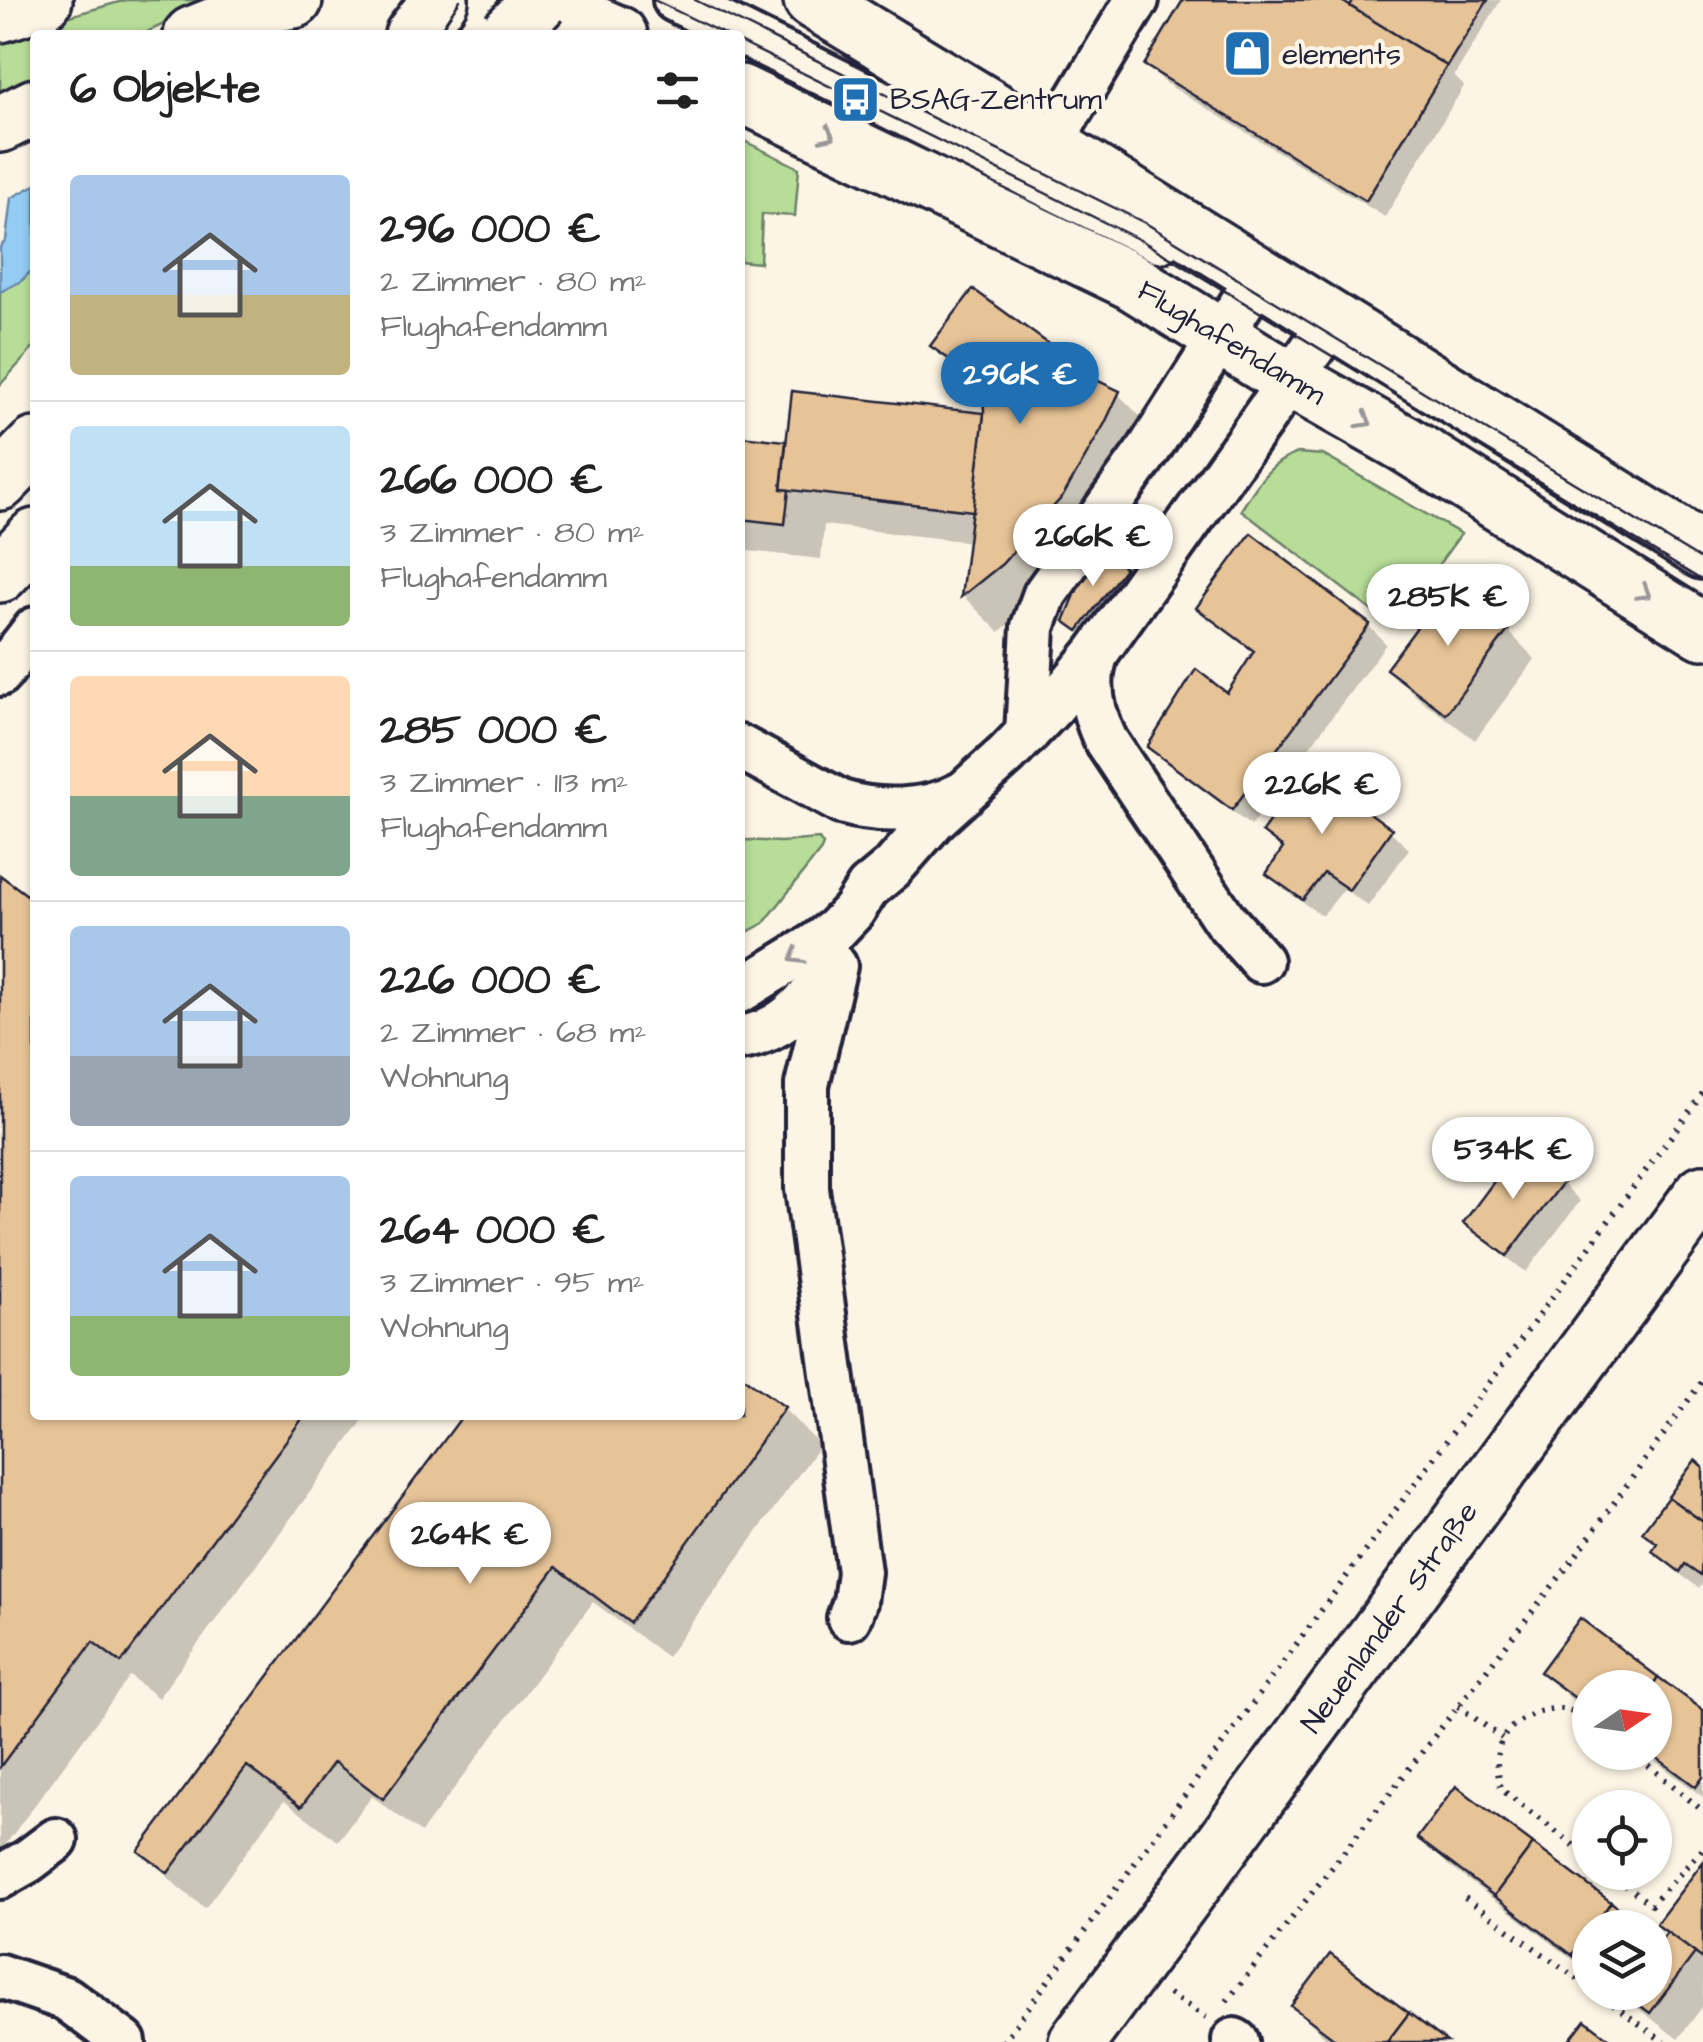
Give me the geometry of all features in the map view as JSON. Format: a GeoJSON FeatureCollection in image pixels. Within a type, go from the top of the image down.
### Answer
{"type":"FeatureCollection","features":[{"type":"Feature","properties":{"kind":"main road"},"geometry":{"type":"LineString","coordinates":[[204,30],[266,5],[294,0]]}},
{"type":"Feature","properties":{"kind":"main road"},"geometry":{"type":"LineString","coordinates":[[417,30],[440,0]]}},
{"type":"Feature","properties":{"kind":"main road"},"geometry":{"type":"LineString","coordinates":[[528,0],[550,5],[608,30]]}},
{"type":"Feature","properties":{"kind":"main road"},"geometry":{"type":"LineString","coordinates":[[511,30],[541,0]]}},
{"type":"Feature","properties":{"kind":"main road","name":"Flughafendamm"},"geometry":{"type":"LineString","coordinates":[[836,6],[1050,146],[1242,302],[1314,346],[1703,552]]}},
{"type":"Feature","properties":{"kind":"main road","name":"Flughafendamm"},"geometry":{"type":"LineString","coordinates":[[745,95],[1132,282],[1242,302],[1314,346],[1406,444],[1703,631]]}},
{"type":"Feature","properties":{"kind":"main road"},"geometry":{"type":"LineString","coordinates":[[0,124],[30,109]]}},
{"type":"Feature","properties":{"kind":"main road"},"geometry":{"type":"LineString","coordinates":[[0,482],[30,451]]}},
{"type":"Feature","properties":{"kind":"main road"},"geometry":{"type":"LineString","coordinates":[[0,574],[30,542]]}},
{"type":"Feature","properties":{"kind":"main road","name":"Neuenlander Straße"},"geometry":{"type":"LineString","coordinates":[[1077,2042],[1703,1193]]}},
{"type":"Feature","properties":{"kind":"lane"},"geometry":{"type":"LineString","coordinates":[[675,0],[736,30]]}},
{"type":"Feature","properties":{"kind":"lane"},"geometry":{"type":"LineString","coordinates":[[1050,146],[1138,0]]}},
{"type":"Feature","properties":{"kind":"lane"},"geometry":{"type":"LineString","coordinates":[[745,35],[1186,254],[1242,302],[1149,449],[1045,594],[1032,627],[1026,734]]}},
{"type":"Feature","properties":{"kind":"lane"},"geometry":{"type":"LineString","coordinates":[[745,988],[836,930],[868,888],[1053,706],[1098,651],[1314,346],[1703,570]]}},
{"type":"Feature","properties":{"kind":"lane"},"geometry":{"type":"LineString","coordinates":[[0,674],[30,635]]}},
{"type":"Feature","properties":{"kind":"lane"},"geometry":{"type":"LineString","coordinates":[[1098,651],[1092,663],[1091,688],[1094,712],[1106,741],[1225,920],[1261,961]]}},
{"type":"Feature","properties":{"kind":"lane"},"geometry":{"type":"LineString","coordinates":[[1026,734],[1106,741]]}},
{"type":"Feature","properties":{"kind":"lane"},"geometry":{"type":"LineString","coordinates":[[745,750],[857,807],[922,806],[950,800],[964,792]]}},
{"type":"Feature","properties":{"kind":"lane"},"geometry":{"type":"LineString","coordinates":[[745,1037],[770,1030],[804,1005],[878,904],[892,868]]}},
{"type":"Feature","properties":{"kind":"lane"},"geometry":{"type":"LineString","coordinates":[[835,966],[807,1085],[806,1189],[858,1572],[858,1587],[848,1618]]}},
{"type":"Feature","properties":{"kind":"lane"},"geometry":{"type":"LineString","coordinates":[[0,1877],[56,1840]]}},
{"type":"Feature","properties":{"kind":"lane"},"geometry":{"type":"LineString","coordinates":[[0,1976],[67,1999],[124,2042]]}},
{"type":"Feature","properties":{"kind":"path"},"geometry":{"type":"LineString","coordinates":[[1004,2042],[1703,1093]]}},
{"type":"Feature","properties":{"kind":"path"},"geometry":{"type":"LineString","coordinates":[[1130,1970],[1222,2033],[1458,1706],[1572,1561],[1703,1380]]}},
{"type":"Feature","properties":{"kind":"path"},"geometry":{"type":"LineString","coordinates":[[1458,1706],[1502,1738]]}},
{"type":"Feature","properties":{"kind":"path"},"geometry":{"type":"LineString","coordinates":[[1572,1711],[1560,1708],[1538,1712],[1516,1724],[1502,1738],[1496,1758],[1501,1789],[1572,1844]]}},
{"type":"Feature","properties":{"kind":"path"},"geometry":{"type":"LineString","coordinates":[[1654,1770],[1703,1811]]}},
{"type":"Feature","properties":{"kind":"path"},"geometry":{"type":"LineString","coordinates":[[1672,1882],[1703,1849]]}},
{"type":"Feature","properties":{"kind":"path"},"geometry":{"type":"LineString","coordinates":[[1632,1890],[1651,1905],[1665,1890]]}},
{"type":"Feature","properties":{"kind":"path"},"geometry":{"type":"LineString","coordinates":[[1465,1898],[1572,1975]]}},
{"type":"Feature","properties":{"kind":"path"},"geometry":{"type":"LineString","coordinates":[[1620,2010],[1664,2042]]}},
{"type":"Feature","properties":{"kind":"green space"},"geometry":{"type":"Polygon","coordinates":[[[126,0],[214,0],[151,30],[30,30],[30,87],[0,101],[0,36],[126,0]]]}},
{"type":"Feature","properties":{"kind":"green space"},"geometry":{"type":"Polygon","coordinates":[[[745,141],[799,168],[795,216],[762,214],[760,263],[745,262],[745,141]]]}},
{"type":"Feature","properties":{"kind":"green space"},"geometry":{"type":"Polygon","coordinates":[[[30,272],[30,352],[0,385],[0,292],[30,272]]]}},
{"type":"Feature","properties":{"kind":"green space"},"geometry":{"type":"Polygon","coordinates":[[[1298,453],[1323,455],[1461,534],[1393,627],[1241,510],[1271,469],[1298,453]]]}},
{"type":"Feature","properties":{"kind":"green space"},"geometry":{"type":"Polygon","coordinates":[[[819,839],[823,845],[764,923],[745,933],[745,841],[819,839]]]}},
{"type":"Feature","properties":{"kind":"water"},"geometry":{"type":"Polygon","coordinates":[[[30,188],[30,272],[0,292],[0,247],[6,240],[11,198],[30,188]]]}},
{"type":"Feature","properties":{"kind":"building"},"geometry":{"type":"Polygon","coordinates":[[[1183,0],[1340,0],[1447,66],[1366,201],[1144,65],[1183,0]]]}},
{"type":"Feature","properties":{"kind":"building"},"geometry":{"type":"Polygon","coordinates":[[[1354,0],[1488,0],[1447,66],[1350,6],[1354,0]]]}},
{"type":"Feature","properties":{"kind":"building"},"geometry":{"type":"Polygon","coordinates":[[[973,289],[1082,368],[1075,383],[1082,386],[1088,376],[1120,391],[1063,496],[1002,564],[961,597],[984,413],[983,383],[930,346],[973,289]]]}},
{"type":"Feature","properties":{"kind":"building"},"geometry":{"type":"Polygon","coordinates":[[[792,391],[984,413],[973,511],[781,489],[792,391]]]}},
{"type":"Feature","properties":{"kind":"building"},"geometry":{"type":"Polygon","coordinates":[[[745,437],[786,441],[781,489],[789,490],[785,524],[745,520],[745,437]]]}},
{"type":"Feature","properties":{"kind":"building"},"geometry":{"type":"Polygon","coordinates":[[[1251,533],[1370,624],[1232,810],[1147,747],[1196,669],[1227,693],[1254,651],[1196,608],[1251,533]]]}},
{"type":"Feature","properties":{"kind":"building"},"geometry":{"type":"Polygon","coordinates":[[[1103,551],[1125,568],[1078,631],[1064,621],[1082,578],[1103,551]]]}},
{"type":"Feature","properties":{"kind":"building"},"geometry":{"type":"Polygon","coordinates":[[[1449,584],[1509,629],[1446,714],[1386,669],[1449,584]]]}},
{"type":"Feature","properties":{"kind":"building"},"geometry":{"type":"Polygon","coordinates":[[[1308,768],[1392,829],[1349,890],[1324,873],[1303,900],[1266,874],[1283,848],[1262,832],[1308,768]]]}},
{"type":"Feature","properties":{"kind":"building"},"geometry":{"type":"Polygon","coordinates":[[[0,875],[30,897],[30,1420],[301,1420],[121,1663],[93,1642],[0,1767],[0,875]]]}},
{"type":"Feature","properties":{"kind":"building"},"geometry":{"type":"Polygon","coordinates":[[[1519,1148],[1564,1181],[1507,1256],[1463,1223],[1519,1148]]]}},
{"type":"Feature","properties":{"kind":"building"},"geometry":{"type":"Polygon","coordinates":[[[745,1379],[785,1407],[630,1623],[556,1567],[383,1799],[334,1762],[301,1807],[247,1766],[168,1873],[138,1851],[459,1420],[745,1420],[745,1379]]]}},
{"type":"Feature","properties":{"kind":"building"},"geometry":{"type":"Polygon","coordinates":[[[1695,1460],[1703,1467],[1703,1522],[1668,1497],[1695,1460]]]}},
{"type":"Feature","properties":{"kind":"building"},"geometry":{"type":"Polygon","coordinates":[[[1668,1497],[1703,1522],[1701,1575],[1685,1564],[1680,1572],[1652,1551],[1657,1543],[1642,1532],[1668,1497]]]}},
{"type":"Feature","properties":{"kind":"building"},"geometry":{"type":"Polygon","coordinates":[[[1580,1618],[1649,1670],[1572,1670],[1572,1696],[1540,1672],[1580,1618]]]}},
{"type":"Feature","properties":{"kind":"building"},"geometry":{"type":"Polygon","coordinates":[[[1672,1687],[1703,1710],[1703,1777],[1696,1787],[1672,1769],[1672,1687]]]}},
{"type":"Feature","properties":{"kind":"building"},"geometry":{"type":"Polygon","coordinates":[[[1456,1786],[1533,1844],[1494,1896],[1417,1838],[1456,1786]]]}},
{"type":"Feature","properties":{"kind":"building"},"geometry":{"type":"Polygon","coordinates":[[[1533,1844],[1572,1873],[1572,1890],[1595,1890],[1611,1902],[1605,1910],[1572,1910],[1572,1955],[1494,1896],[1533,1844]]]}},
{"type":"Feature","properties":{"kind":"building"},"geometry":{"type":"Polygon","coordinates":[[[1703,1862],[1703,1959],[1672,1936],[1672,1910],[1667,1910],[1703,1862]]]}},
{"type":"Feature","properties":{"kind":"building"},"geometry":{"type":"Polygon","coordinates":[[[1611,1902],[1622,1910],[1605,1910],[1611,1902]]]}},
{"type":"Feature","properties":{"kind":"building"},"geometry":{"type":"Polygon","coordinates":[[[1672,1936],[1695,1953],[1672,1984],[1672,1936]]]}},
{"type":"Feature","properties":{"kind":"building"},"geometry":{"type":"Polygon","coordinates":[[[1330,1954],[1409,2013],[1387,2042],[1339,2042],[1291,2006],[1330,1954]]]}},
{"type":"Feature","properties":{"kind":"building"},"geometry":{"type":"Polygon","coordinates":[[[1409,2013],[1447,2042],[1387,2042],[1409,2013]]]}},
{"type":"Feature","properties":{"kind":"building"},"geometry":{"type":"Polygon","coordinates":[[[1585,2020],[1614,2042],[1568,2042],[1585,2020]]]}},
{"type":"Feature","properties":{"kind":"tram line"},"geometry":{"type":"LineString","coordinates":[[440,30],[460,0]]}},
{"type":"Feature","properties":{"kind":"tram line"},"geometry":{"type":"LineString","coordinates":[[654,0],[716,30]]}},
{"type":"Feature","properties":{"kind":"tram line"},"geometry":{"type":"LineString","coordinates":[[695,0],[1147,224],[1703,561]]}},
{"type":"Feature","properties":{"kind":"tram line"},"geometry":{"type":"LineString","coordinates":[[745,44],[1144,242],[1703,581]]}},
{"type":"Feature","properties":{"kind":"place","name":"elements"},"geometry":{"type":"Point","coordinates":[1247,54]}},
{"type":"Feature","properties":{"kind":"place","name":"BSAG-Zentrum"},"geometry":{"type":"Point","coordinates":[855,99]}}]}
